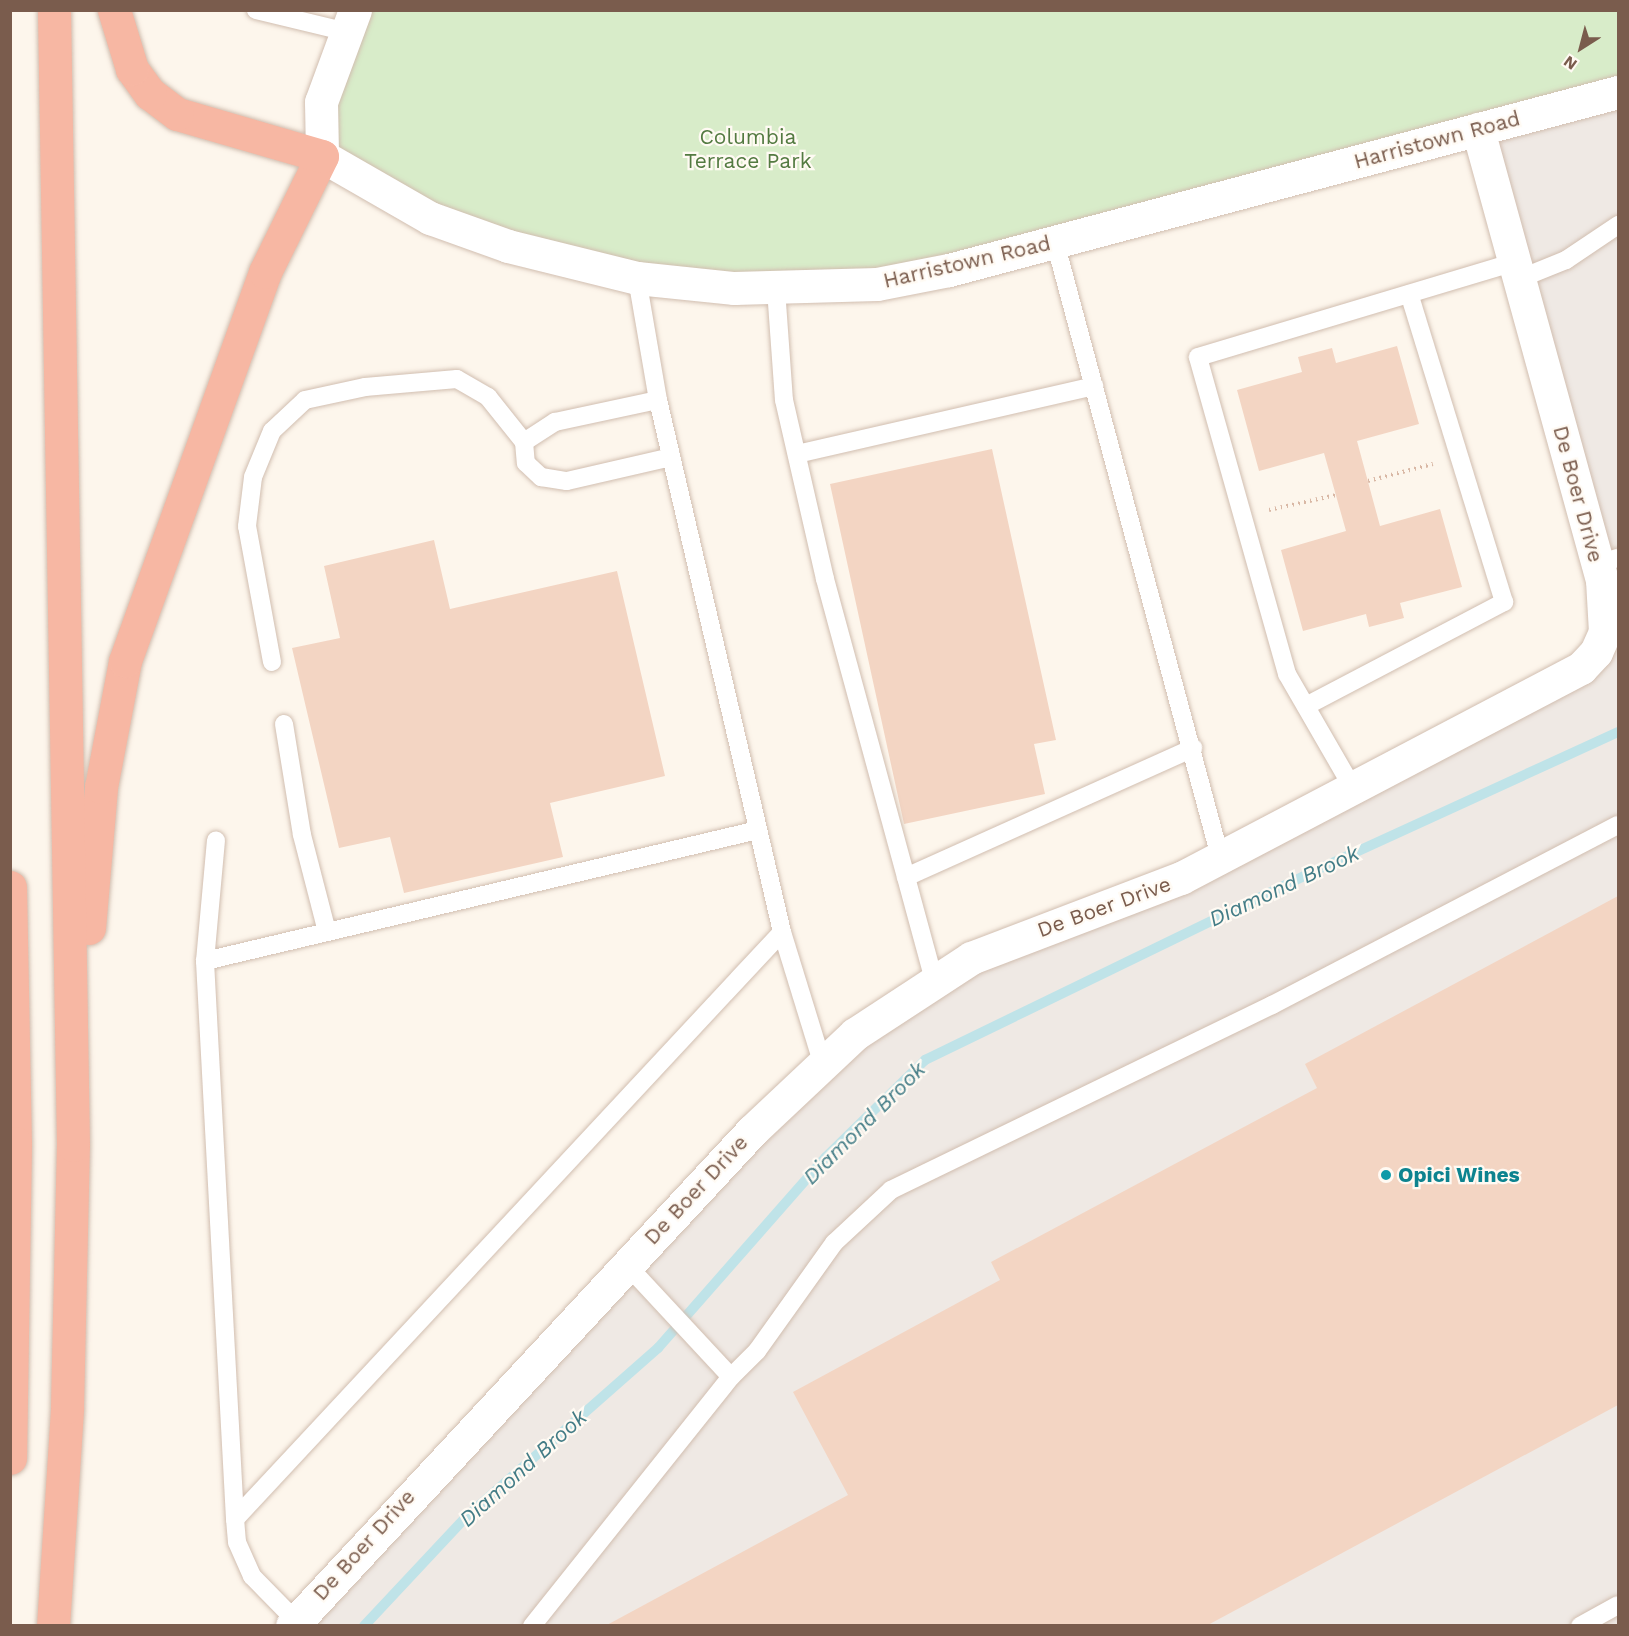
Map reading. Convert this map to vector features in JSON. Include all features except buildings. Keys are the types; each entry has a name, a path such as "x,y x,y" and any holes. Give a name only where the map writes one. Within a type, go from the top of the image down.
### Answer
{"highway":[{"path":"53,1626 67,1407 73,1145 54,10"},
{"path":"73,1145 101,787 125,661 265,273 322,156 177,114 150,94 132,69 114,10"},
{"path":"10,887 15,1143 10,1458"}],"street":[{"path":"322,156 321,102 351,21"},
{"name":"Harristown Road","path":"322,156 430,218 507,246 637,278 776,289 877,284 1055,242 1618,92"},
{"name":"De Boer Drive","path":"294,1623 637,1275 822,1062 934,980 971,958 1181,878 1354,790 1581,668 1612,635 1607,607 1608,561 1517,271 1478,129"}],"lane":[{"path":"267,12 351,21"},
{"path":"1354,790 1287,674 1198,357 1409,294 1566,260 1618,225"},
{"path":"1055,242 1193,748 1220,857"},
{"path":"637,278 658,400 782,932 822,1062"},
{"path":"776,289 784,400 796,454 934,980"},
{"path":"1306,706 1504,602 1409,294"},
{"path":"272,662 247,526 253,477 272,431 305,400 365,387 457,379 489,397 524,442 526,463 541,477 567,481 671,457"},
{"path":"796,454 1094,386"},
{"path":"524,442 555,422 658,400"},
{"path":"284,724 302,835 327,932"},
{"path":"906,877 1193,748"},
{"path":"532,1626 731,1377 757,1351 834,1243 891,1190 1272,1005 1618,825"},
{"path":"205,961 759,830"},
{"path":"216,841 205,961 237,1542 252,1576 294,1623"},
{"path":"236,1519 782,932"},
{"path":"637,1275 731,1377"},
{"path":"1580,1626 1618,1605"}],"path":[{"path":"1368,482 1460,456"},
{"path":"1243,516 1336,495"}],"shaded area":[{"path":"1618,92 1618,1625 292,1626 800,1081 1032,933 1581,668 1605,631 1478,129"}],"green space":[{"name":"Columbia Terrace Park","path":"355,11 1618,11 1618,92 877,284 586,268 322,156"}],"waterway":[{"name":"Diamond Brook","path":"364,1626 464,1519 658,1348 826,1157 925,1060 1308,874 1618,732"}],"place":[{"name":"Opici Wines","path":"1386,1175"}]}
